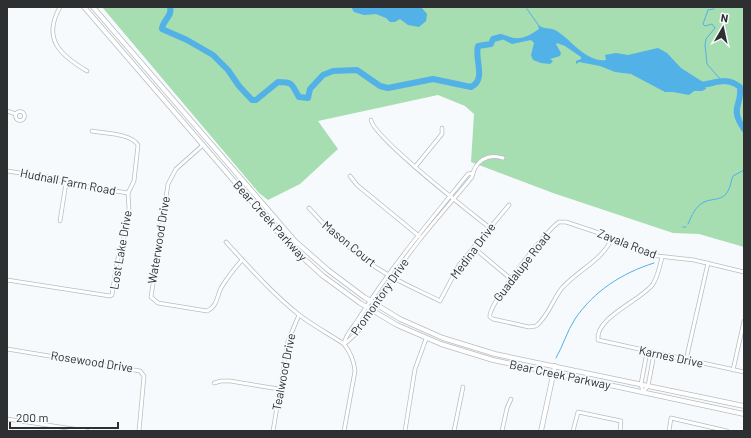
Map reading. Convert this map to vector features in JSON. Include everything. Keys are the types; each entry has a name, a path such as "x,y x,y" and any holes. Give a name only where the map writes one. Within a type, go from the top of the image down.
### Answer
{"main road":[{"name":"Bear Creek Parkway","path":"84,7 300,256 328,280 366,307 397,325 426,338 476,356 744,414"},
{"name":"Bear Creek Parkway","path":"92,7 295,241 328,270 370,301 414,326 450,340 489,352 744,406"},
{"path":"541,431 555,366"}],"street":[{"path":"60,7 54,17 52,34 56,47 62,54 87,71"},
{"path":"7,111 16,114"},
{"path":"371,120 372,125 393,148 490,228"},
{"path":"415,167 442,134 442,128"},
{"path":"92,132 127,137 135,140 138,145 134,181 128,193"},
{"name":"Waterwood Drive","path":"203,145 176,169 168,184 151,297 158,303 208,312 214,306 221,289 234,269 242,260"},
{"name":"Promontory Drive","path":"344,344 350,340 372,310 392,277 472,177 473,173 488,156 495,155 503,158"},
{"name":"Hudnall Farm Road","path":"7,171 54,178 66,183 128,193"},
{"name":"Promontory Drive","path":"344,344 345,336 358,321 388,274 468,174 473,173"},
{"path":"350,176 357,185 422,239"},
{"path":"60,221 66,183"},
{"name":"Lost Lake Drive","path":"7,280 112,295 117,262 123,242 129,209 128,193"},
{"name":"Medina Drive","path":"440,301 459,266 509,205"},
{"name":"Mason Court","path":"309,208 344,242 392,277 440,301"},
{"name":"Zavala Road","path":"559,222 566,222 612,238 638,250 662,257 708,263 744,272"},
{"name":"Guadalupe Road","path":"559,222 497,298 489,316 493,319 534,327 538,324 572,277 602,253 612,238"},
{"path":"226,242 242,260 299,315 344,344 354,361 355,371 344,431"},
{"path":"474,248 511,279"},
{"name":"Karnes Drive","path":"662,257 653,284 612,316 601,330 598,340 654,354 744,372"},
{"path":"686,360 708,263"},
{"path":"379,288 384,291"},
{"name":"Tealwood Drive","path":"273,431 288,341 299,315"},
{"path":"358,321 362,324"},
{"path":"734,370 744,322"},
{"path":"405,431 415,369 426,338"},
{"name":"Rosewood Drive","path":"7,349 140,370 144,376 139,431"},
{"path":"643,392 641,384 647,352"},
{"path":"643,392 648,386 654,354"},
{"path":"214,383 230,381 279,389"},
{"path":"454,431 463,387"},
{"path":"502,431 507,408 511,400"},
{"path":"573,431 578,412 621,421 620,431"},
{"path":"669,431 671,418 728,431"},
{"path":"7,419 87,431"}],"green space":[{"path":"102,7 744,7 744,247 699,234 673,233 553,193 471,162 474,114 465,106 438,95 318,121 338,149 300,184 268,200 259,193"}],"water":[{"path":"351,7 421,7 427,14 426,21 419,27 408,25 400,19 395,22 390,22 386,18 376,14 364,15 354,12"},
{"path":"538,25 555,30 585,54 599,60 606,60 605,55 616,53 628,55 658,48 667,53 681,68 703,82 706,89 702,91 694,91 689,95 665,92 631,74 615,72 600,66 579,62 576,64 576,61 581,59 581,57 565,46 557,43 556,44 561,53 560,56 550,59 553,61 550,64 541,63 533,60 531,55 534,43 531,40 512,44 502,39 494,39 495,36 501,34 514,38 525,37 539,29"}],"waterway":[{"path":"170,7 171,10 169,16 162,26 162,29 187,40 213,55 228,70 239,86 252,100 256,100 278,82 292,85 299,97 308,98 310,89 323,75 333,71 357,70 380,86 388,88 433,79 471,87 476,83 479,74 478,46 491,44 493,39 501,37"},
{"path":"527,9 539,26"},
{"path":"714,9 708,10 703,24 705,26 712,24 715,28 706,39 705,45 707,64 721,80"},
{"path":"698,85 725,81 735,83 740,87 737,116 744,129"},
{"path":"688,224 698,206 704,202 718,199 726,194 733,176 744,170"},
{"path":"556,358 575,319 591,300 610,284 620,278 654,263"}]}
